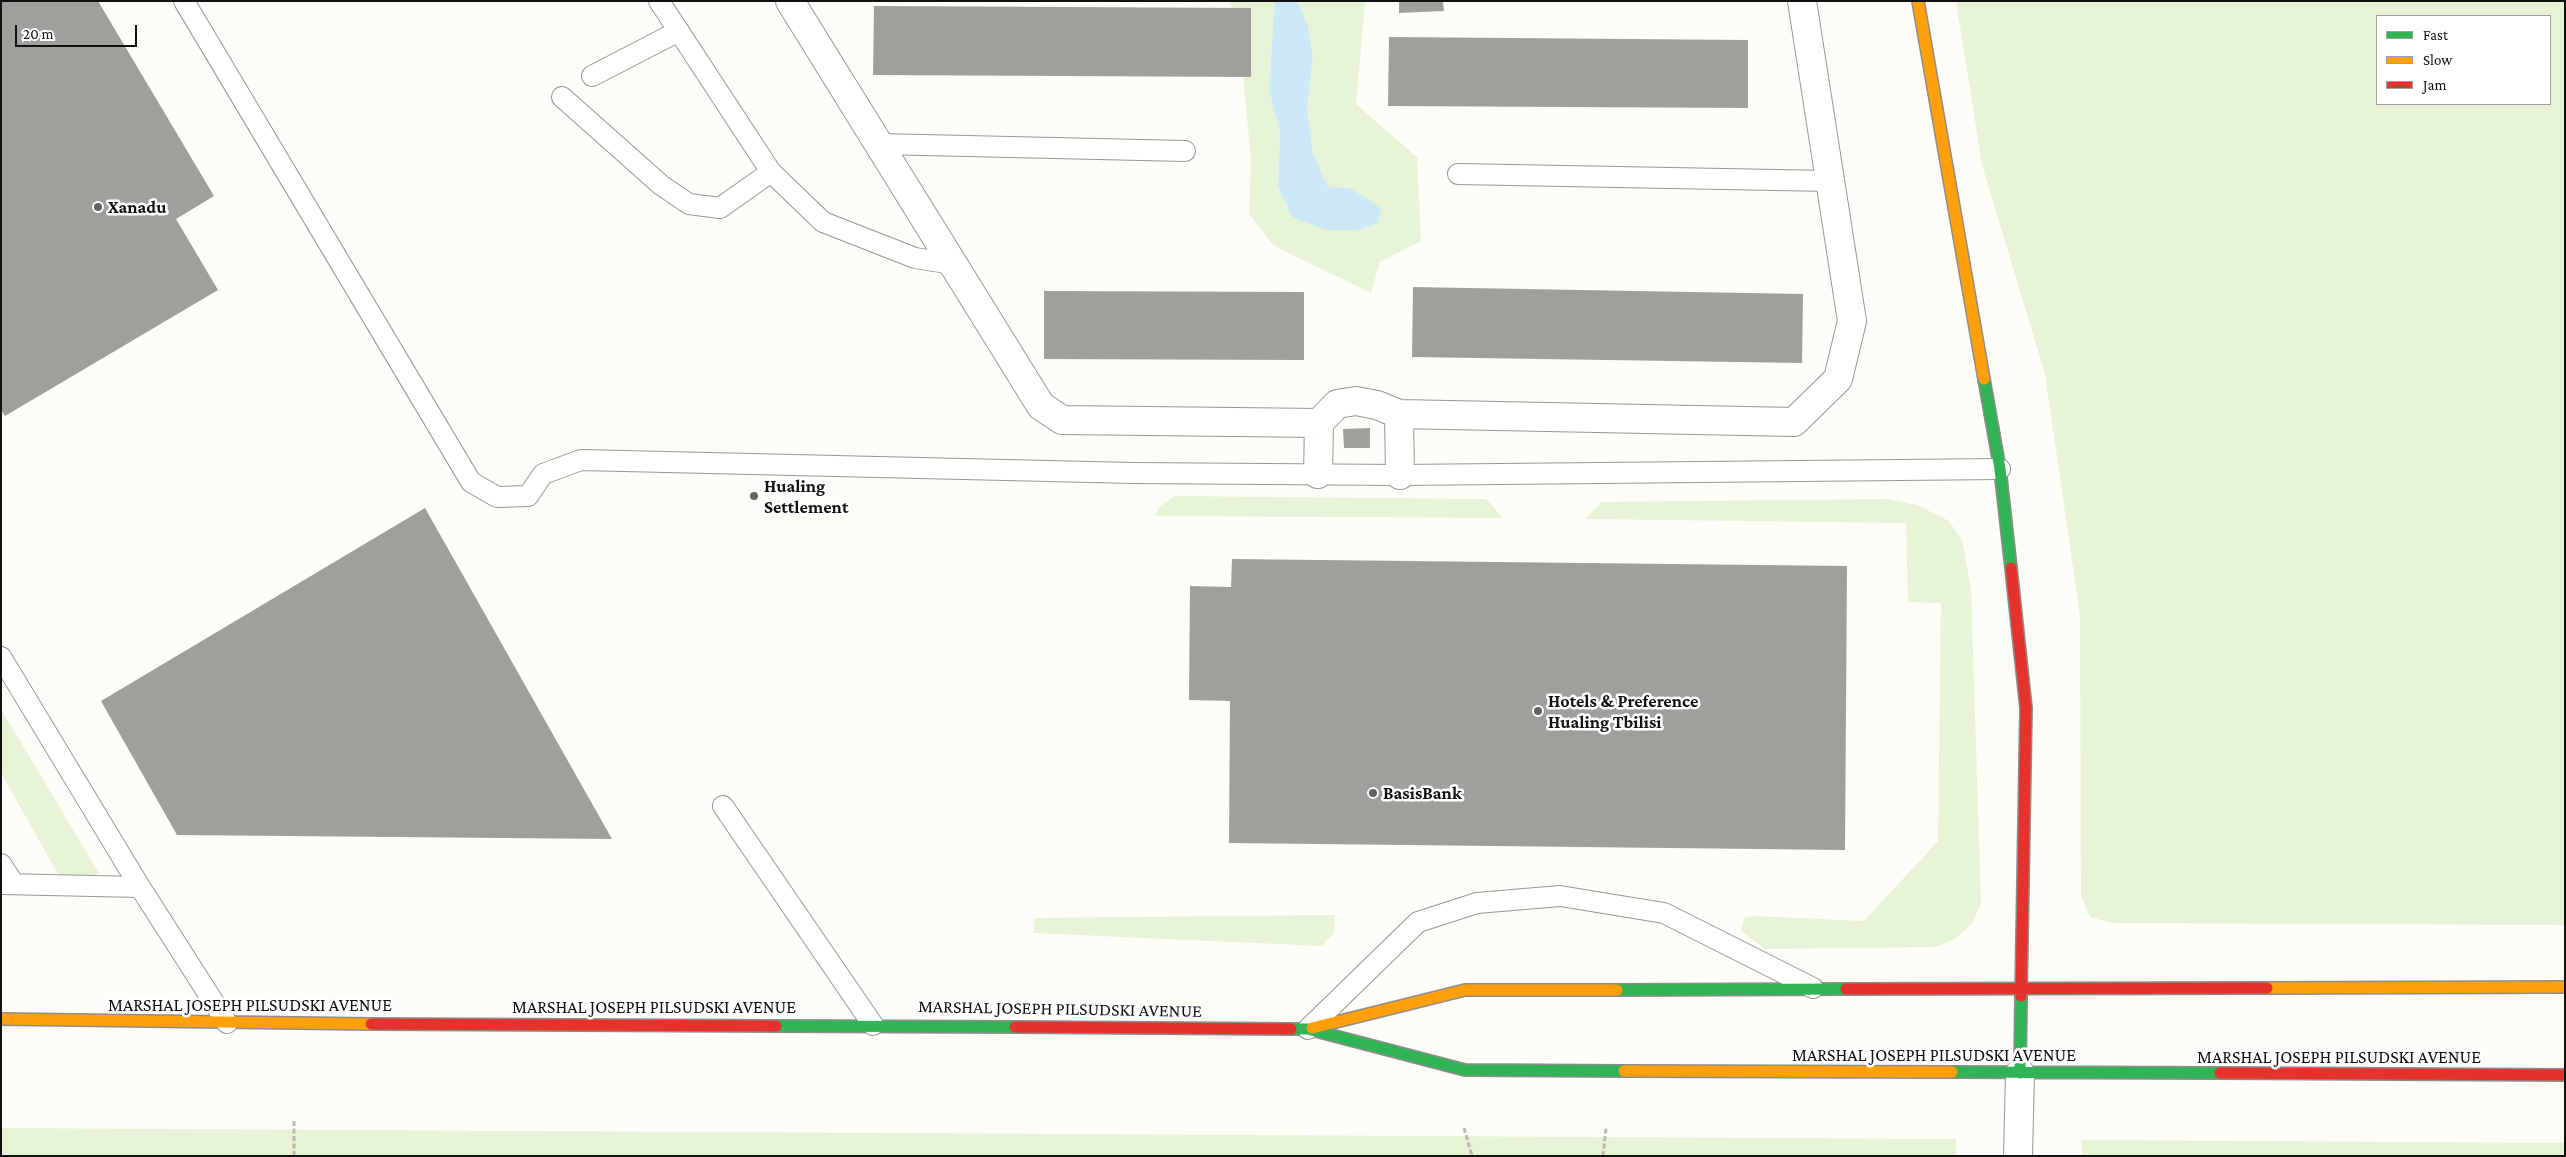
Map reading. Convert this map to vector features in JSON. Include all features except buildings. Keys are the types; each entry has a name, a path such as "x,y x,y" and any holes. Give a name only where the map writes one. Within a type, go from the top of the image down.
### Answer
{"main road":[{"path":"1918,1 2000,469 2026,708 2020,1073"},
{"name":"MARSHAL JOSEPH PILSUDSKI AVENUE","path":"1308,1029 1465,990 2565,988"},
{"name":"MARSHAL JOSEPH PILSUDSKI AVENUE","path":"1,1019 227,1023 873,1025 1308,1029 1465,1070 2565,1075"}],"street":[{"path":"790,1 1041,406 1062,420 1319,423"},
{"path":"1318,474 1319,423 1337,404 1356,401 1378,405 1399,414 1794,422 1838,379 1852,321 1802,1"},
{"path":"1399,414 1400,475"},
{"path":"2018,1156 2020,1073"}],"lane":[{"path":"184,1 471,482 497,497 528,496 543,474 581,460 1133,473 1400,475 2000,469"},
{"path":"659,1 771,172 823,222 915,258 953,264"},
{"path":"592,76 679,32"},
{"path":"562,97 661,185 689,204 720,208 771,172"},
{"path":"878,144 1185,151"},
{"path":"1458,174 1830,181"},
{"path":"1,657 140,887 227,1023"},
{"path":"723,806 873,1025"},
{"path":"1,864 8,884 140,887"},
{"path":"1308,1029 1418,922 1477,903 1560,896 1664,912 1814,989"}],"path":[{"path":"294,1120 294,1156"},
{"path":"1464,1128 1472,1156"},
{"path":"1603,1156 1606,1128"}],"green space":[{"path":"1229,1 1275,1 1276,4 1269,91 1280,132 1278,186 1292,217 1350,188 1328,187 1313,153 1307,107 1313,58 1308,26 1297,1 1365,1 1356,104 1417,157 1421,241 1380,262 1371,293 1274,246 1249,214 1251,161 1244,86 1244,24"},
{"path":"1956,1 2565,1 2565,925 2112,923 2090,917 2081,895 2080,616 2045,374 1982,165"},
{"path":"1175,496 1486,499 1503,518 1155,516 1160,506"},
{"path":"1888,499 1917,505 1949,521 1962,540 1971,589 1981,903 1972,924 1955,939 1936,947 1765,949 1741,931 1744,918 1754,916 1864,921 1938,841 1941,603 1908,602 1906,523 1585,519 1602,502"},
{"path":"1,709 99,873 81,881 58,874 1,773"},
{"path":"1335,915 1334,933 1322,946 1033,933 1035,918"},
{"path":"1,1128 1956,1139 1956,1156 1,1156"},
{"path":"2081,1140 2565,1143 2565,1156 2083,1156"}],"water":[{"path":"1275,1 1297,1 1308,26 1313,58 1307,107 1313,153 1328,187 1350,188 1381,208 1378,223 1358,230 1326,230 1292,217 1278,186 1280,132 1269,91"}],"traffic: fast":[{"path":"1984,379 2000,469 2011,568"},
{"path":"1617,990 1846,989"},
{"path":"2020,1073 2021,996"},
{"path":"776,1026 1015,1027"},
{"path":"1291,1029 1308,1029 1465,1070 1624,1071"},
{"path":"1952,1072 2220,1073"}],"traffic: slow":[{"path":"1918,1 1984,379"},
{"path":"2267,988 2565,987"},
{"path":"1312,1028 1465,990 1617,990"},
{"path":"1,1019 371,1024"},
{"path":"1624,1071 1952,1072"}],"traffic: jam":[{"path":"2011,568 2026,708 2021,996"},
{"path":"1846,989 2267,988"},
{"path":"371,1024 776,1026"},
{"path":"1015,1027 1291,1029"},
{"path":"2220,1073 2565,1075"}],"place":[{"name":"Xanadu","path":"98,207"},
{"name":"Hualing Settlement","path":"754,496"},
{"name":"Hotels & Preference Hualing Tbilisi","path":"1538,711"},
{"name":"BasisBank","path":"1373,793"}]}
